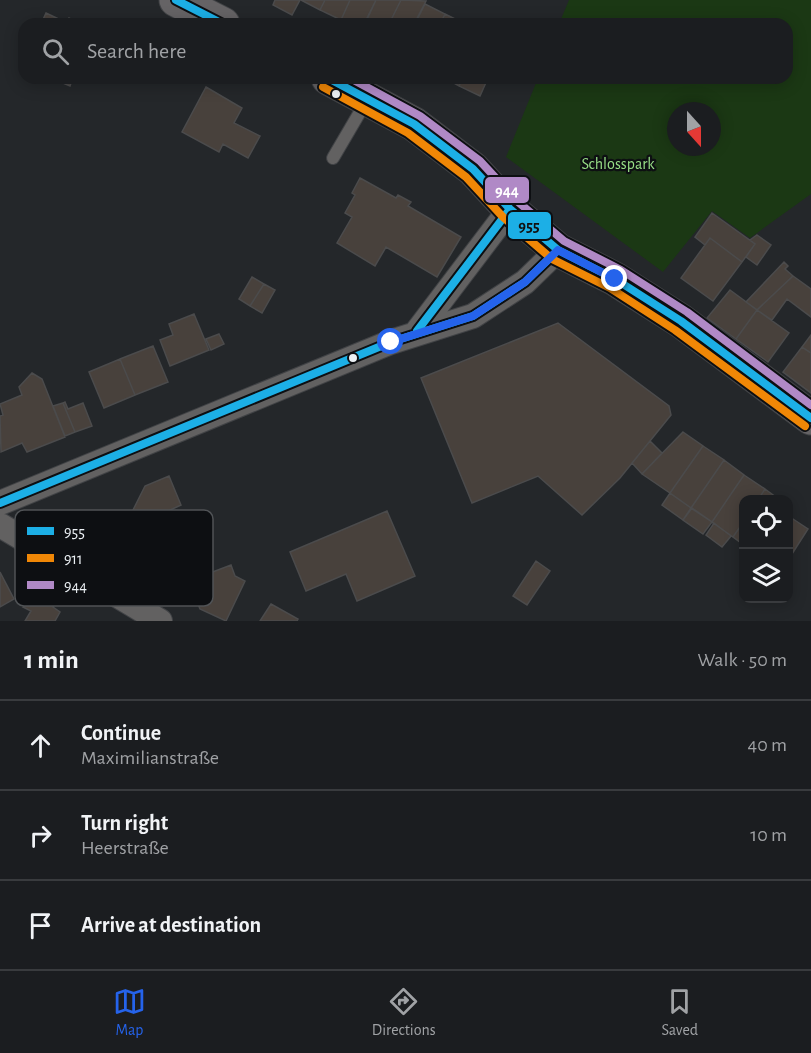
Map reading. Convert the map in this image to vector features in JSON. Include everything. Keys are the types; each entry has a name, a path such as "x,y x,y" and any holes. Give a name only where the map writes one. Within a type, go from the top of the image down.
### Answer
{"main road":[{"path":"176,0 211,18"},
{"path":"339,84 414,124 473,169 510,209 558,250 615,279 681,321 811,418"}],"street":[{"path":"416,333 510,209"},
{"path":"0,503 416,333 473,316 525,282 558,250"},
{"path":"0,525 15,534"},
{"path":"135,606 160,621"}],"lane":[{"path":"333,158 367,99"}],"green space":[{"name":"Schlosspark","path":"569,0 811,0 811,194 750,238 712,211 663,272 506,157 536,84 793,84 793,18 562,18"}],"building":[{"path":"275,0 300,0 292,15 273,5"},
{"path":"301,0 325,0 320,10"},
{"path":"325,0 350,0 342,18 320,10"},
{"path":"350,0 376,0 367,18 342,18"},
{"path":"376,0 401,0 392,18 368,18"},
{"path":"401,0 426,1 417,18 392,18"},
{"path":"425,4 445,14 443,18 418,18"},
{"path":"46,13 56,18 44,18"},
{"path":"460,84 485,84 480,96 459,86"},
{"path":"206,87 242,108 234,123 260,136 248,158 223,144 219,152 182,132"},
{"path":"360,178 396,198 398,195 411,202 408,206 461,237 437,277 386,247 375,266 337,243 352,217 345,213 355,195 352,193"},
{"path":"712,213 755,244 742,262 710,238 705,245 695,237"},
{"path":"757,235 771,245 757,265 746,257 755,244 750,240"},
{"path":"710,238 742,262 713,301 681,278"},
{"path":"784,262 788,266 785,269 793,276 757,310 746,302"},
{"path":"793,276 811,289 811,317 787,299 772,320 757,310"},
{"path":"252,277 264,284 250,306 239,299"},
{"path":"264,284 275,290 262,313 250,306"},
{"path":"730,290 757,310 736,339 707,318"},
{"path":"757,310 789,333 768,362 736,339"},
{"path":"194,314 209,350 170,366 160,340 173,335 169,324"},
{"path":"558,323 669,406 671,415 620,478 582,515 538,476 472,503 421,378"},
{"path":"219,334 224,344 211,350 206,339"},
{"path":"811,335 811,353 802,347"},
{"path":"153,346 168,382 135,395 120,359"},
{"path":"802,347 811,353 811,393 783,372"},
{"path":"120,359 135,395 104,408 89,372"},
{"path":"32,373 42,379 65,437 27,452 22,443 1,452 0,416 3,415 0,404 22,395 19,387"},
{"path":"65,402 68,409 83,403 92,426 75,432 63,403"},
{"path":"63,403 75,432 65,436 53,406"},
{"path":"683,432 703,446 670,493 642,474"},
{"path":"650,441 662,453 642,474 632,463"},
{"path":"703,446 724,460 691,508 670,493"},
{"path":"724,460 744,475 712,522 691,508"},
{"path":"744,475 765,489 761,495 739,495 739,528 733,537 712,522"},
{"path":"169,476 181,505 170,510 133,510 145,486"},
{"path":"765,489 773,495 761,495"},
{"path":"670,493 691,508 683,520 662,505"},
{"path":"692,508 712,522 703,534 683,520"},
{"path":"387,511 415,576 357,601 346,574 306,591 290,552"},
{"path":"793,519 808,529 793,552"},
{"path":"714,523 731,536 722,547 706,535"},
{"path":"739,528 739,541 733,537"},
{"path":"536,561 550,571 527,605 513,596"},
{"path":"231,565 235,576 245,581 226,621 200,609 199,606 213,606 213,572"},
{"path":"0,572 14,599 0,607"},
{"path":"271,604 298,619 297,621 260,621"},
{"path":"54,606 60,612 55,621 25,621 31,611 23,607"}],"transit line":[{"name":"955","path":"176,0 211,18"},
{"name":"955","path":"339,84 414,124 473,169 510,209 558,250 615,279 681,321 811,418"},
{"name":"944","path":"361,84 420,116 480,161 517,201 564,241 621,270 687,312 811,405"},
{"name":"911","path":"323,87 408,133 466,177 503,217 552,259 610,288 675,330 805,426"},
{"name":"955","path":"417,331 510,209"},
{"name":"955","path":"0,503 391,342 473,316 525,282 558,250"}],"route":[{"path":"391,342 473,316 525,282 558,250 615,279"}]}
